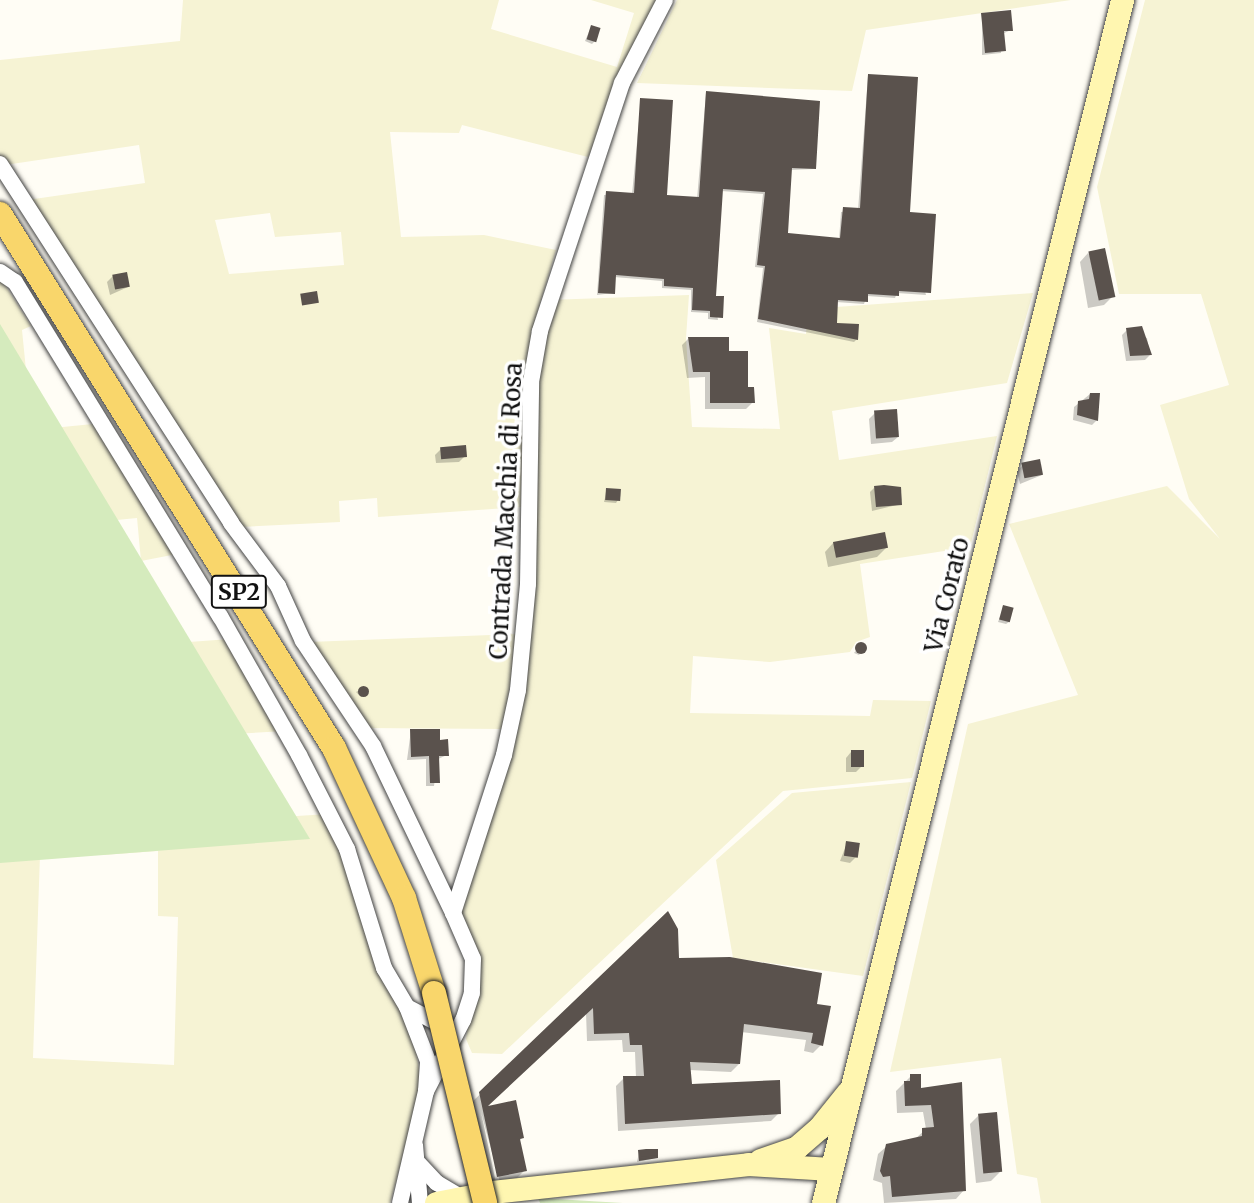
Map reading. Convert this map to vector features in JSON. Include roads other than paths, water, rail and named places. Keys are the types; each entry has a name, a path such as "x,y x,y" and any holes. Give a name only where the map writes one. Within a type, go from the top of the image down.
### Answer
{"main road":[{"name":"Via Corato","path":"823,1203 1122,0"},
{"name":"SP2","path":"0,214 334,748 373,822 404,898 434,993 485,1203"},
{"path":"748,1164 797,1147 819,1128 851,1088"},
{"path":"797,1147 813,1150 831,1169"},
{"path":"436,1203 460,1197 748,1164 831,1169"}],"street":[{"name":"Contrada Macchia di Rosa","path":"453,913 504,755 519,691 527,584 531,382 540,331 622,83 665,0"},
{"path":"0,164 231,523 278,586 303,641 373,746 453,913 473,959 472,993 463,1020 426,1091"},
{"path":"0,272 15,282 220,616 347,849 384,968 407,1007 428,1061 426,1091 400,1203"},
{"path":"407,1007 443,1028 463,1020"},
{"path":"414,1139 419,1164 420,1203"},
{"path":"419,1164 437,1183 460,1197"}]}
